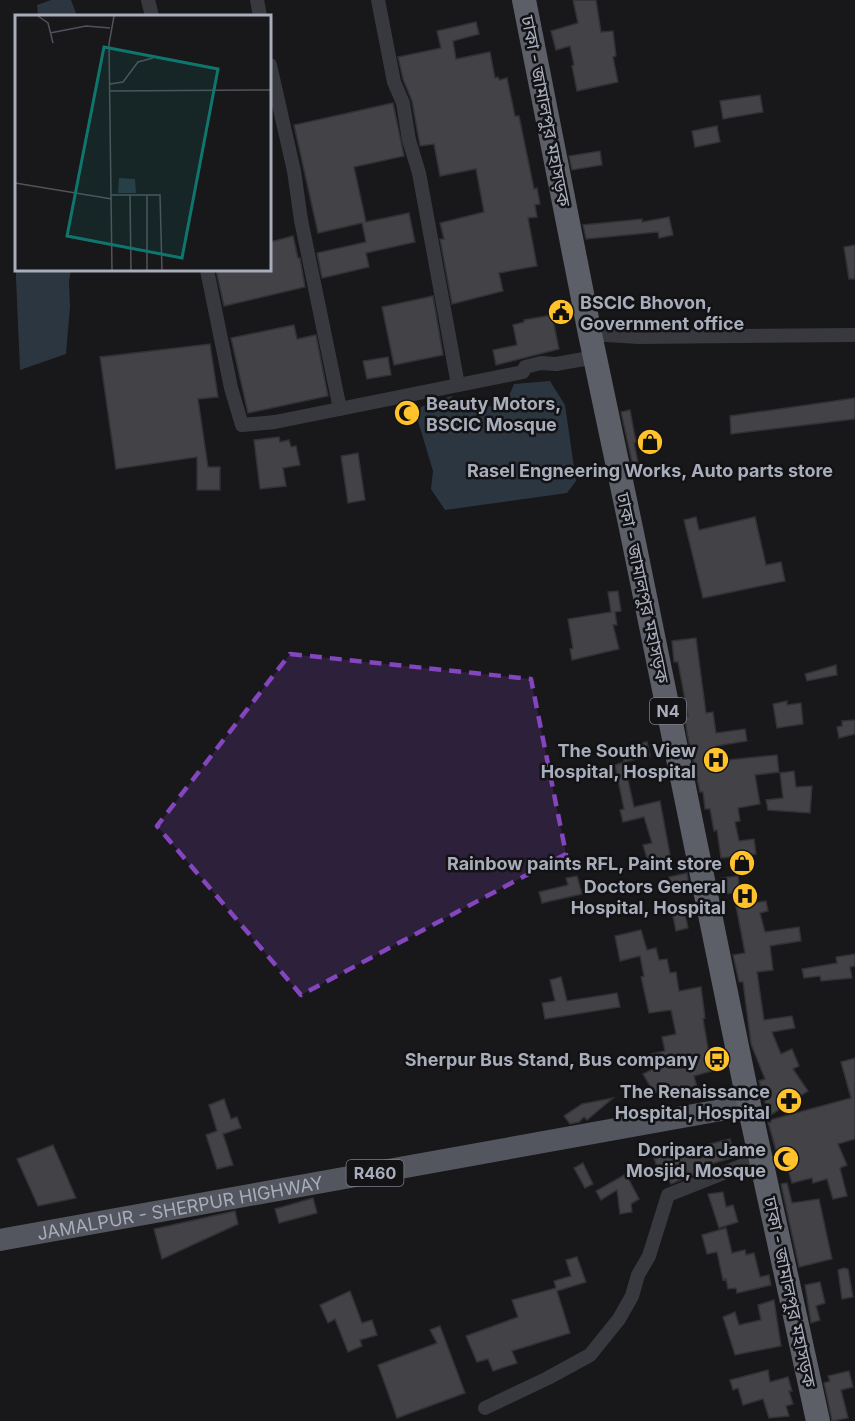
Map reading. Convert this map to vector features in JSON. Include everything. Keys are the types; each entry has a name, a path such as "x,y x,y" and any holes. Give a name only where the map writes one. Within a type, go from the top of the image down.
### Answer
{"highway":[{"name":"ঢাকা - জামালপুর মহাসড়ক","path":"524,0 592,345 749,1105 818,1421"}],"main road":[{"name":"JAMALPUR - SHERPUR HIGHWAY","path":"0,1240 749,1105"}],"street":[{"path":"148,0 152,15"},
{"path":"257,0 260,15"},
{"path":"378,0 394,82 403,103 409,140 419,173 458,386"},
{"path":"272,74 294,171 340,409"},
{"path":"207,272 231,388 243,425 275,422 523,372 525,367 541,363 556,364 592,345 639,337 855,335"},
{"path":"485,1408 590,1355 619,1319 632,1296 638,1275 649,1256 668,1195 761,1158"}],"highlighted area":[{"path":"290,654 531,679 566,854 301,995 157,826"}],"shaded area":[{"path":"51,0 71,0 77,15 38,15 37,5"},
{"path":"16,272 71,272 66,354 20,370"},
{"path":"550,381 565,405 576,481 567,493 445,510 431,489 433,471 418,421 421,407 451,396 466,411 506,403 514,384"}],"building":[{"path":"573,0 596,0 601,32 613,31 616,56 613,57 618,82 577,91 570,46 556,50 551,31 578,23"},
{"path":"476,22 479,34 453,41 456,59 490,52 495,78 498,77 499,80 507,78 515,116 519,116 534,189 537,188 540,204 535,205 537,217 528,218 537,266 499,273 503,291 452,304 440,239 444,239 440,223 484,212 476,169 440,176 434,144 420,146 412,101 403,79 398,57 441,48 437,31"},
{"path":"760,95 763,112 723,119 720,101"},
{"path":"393,103 404,156 354,167 366,222 409,213 415,242 366,253 369,267 322,278 317,253 366,242 362,223 318,233 294,125"},
{"path":"717,126 720,142 695,147 692,131"},
{"path":"600,151 602,165 572,170 569,156"},
{"path":"669,217 673,235 659,238 658,232 586,239 583,225 642,219 642,222"},
{"path":"293,236 305,287 224,306 216,272 272,272 272,241"},
{"path":"855,245 855,279 849,279 844,247"},
{"path":"433,296 443,355 394,365 382,307"},
{"path":"552,315 559,349 496,365 493,350 517,345 513,325 524,322 524,320"},
{"path":"294,325 297,339 316,335 328,396 248,413 231,338"},
{"path":"210,344 218,397 198,399 208,467 220,467 220,490 197,490 197,457 116,469 100,357"},
{"path":"388,357 391,375 367,379 363,361"},
{"path":"855,398 855,419 731,434 730,416"},
{"path":"630,410 641,477 635,476 621,412"},
{"path":"279,437 280,442 289,440 291,447 296,446 300,465 283,468 286,486 260,489 254,440"},
{"path":"358,453 365,500 348,503 341,456"},
{"path":"696,517 699,530 755,517 766,565 781,562 785,581 703,598 684,520"},
{"path":"618,591 621,611 615,612 617,625 613,625 619,649 572,660 570,649 573,648 568,619 611,612 608,592"},
{"path":"696,638 706,713 713,712 716,733 745,729 747,741 716,746 718,761 777,755 779,772 755,775 760,804 738,808 740,821 735,822 739,841 754,839 756,854 721,858 717,830 714,831 710,809 705,809 703,792 700,792 687,733 685,717 688,716 678,662 674,662 672,641"},
{"path":"836,665 837,675 807,681 805,674"},
{"path":"787,701 787,705 801,703 803,724 777,728 773,704"},
{"path":"855,720 855,734 839,738 837,727 842,726 842,721"},
{"path":"647,742 650,756 624,762 621,747"},
{"path":"624,762 634,807 660,801 671,860 649,865 643,845 652,843 644,817 623,822 620,810 624,809 615,765"},
{"path":"794,771 796,787 812,786 810,813 768,810 766,800 783,798 780,773"},
{"path":"687,873 689,885 671,889 669,877"},
{"path":"577,876 582,894 542,903 539,892 568,885 566,878"},
{"path":"738,876 740,892 724,894 721,878"},
{"path":"766,901 768,911 760,913 765,932 799,927 801,941 770,946 773,970 757,972 764,1020 792,1016 795,1028 772,1032 781,1054 792,1049 799,1066 793,1069 808,1091 769,1116 759,1081 765,1079 751,1044 743,982 739,982 733,955 745,953 736,906"},
{"path":"685,913 688,928 676,931 673,916"},
{"path":"641,930 647,950 656,948 659,960 667,959 670,973 676,972 679,991 701,987 705,1018 703,1019 712,1071 694,1076 697,1087 676,1092 674,1087 654,1093 643,1074 655,1068 651,1054 665,1051 662,1037 676,1034 671,1010 649,1013 641,977 644,976 640,956 620,961 615,936"},
{"path":"855,954 855,966 850,967 852,978 821,981 820,976 804,978 802,969 837,963 836,957"},
{"path":"561,977 567,1001 617,993 620,1007 545,1019 542,1003 555,1001 550,980"},
{"path":"855,1058 855,1139 838,1144 847,1165 840,1168 847,1196 833,1199 827,1179 813,1183 812,1178 792,1183 786,1163 780,1165 768,1122 851,1098 841,1062"},
{"path":"613,1098 587,1120 584,1117 579,1122 570,1124 564,1116 582,1104"},
{"path":"224,1099 231,1119 237,1117 241,1128 223,1134 233,1165 217,1169 206,1135 217,1131 209,1105"},
{"path":"730,1139 735,1157 697,1168 699,1172 671,1184 662,1166 657,1167 654,1158"},
{"path":"53,1145 76,1198 38,1206 17,1159"},
{"path":"583,1163 593,1184 585,1188 574,1168"},
{"path":"626,1174 639,1199 631,1204 632,1212 620,1214 617,1190 601,1200 596,1191"},
{"path":"787,1183 792,1203 819,1199 832,1259 799,1267 781,1184"},
{"path":"723,1192 726,1207 733,1205 738,1222 719,1228 708,1194"},
{"path":"313,1198 317,1213 279,1223 275,1209"},
{"path":"235,1211 238,1224 162,1259 154,1229"},
{"path":"726,1228 732,1253 745,1250 746,1255 754,1253 760,1277 769,1275 771,1285 737,1293 736,1288 728,1289 726,1279 723,1280 717,1252 707,1254 702,1235"},
{"path":"577,1257 586,1282 557,1291 570,1333 512,1351 517,1363 493,1371 488,1359 477,1362 466,1336 518,1317 512,1300 556,1288 554,1281 571,1276 566,1260"},
{"path":"848,1269 853,1297 842,1299 838,1270"},
{"path":"820,1282 825,1303 816,1306 820,1320 811,1323 805,1285"},
{"path":"350,1291 362,1323 372,1320 377,1335 360,1340 362,1346 348,1352 335,1319 328,1323 320,1305"},
{"path":"774,1300 781,1346 735,1355 723,1317 735,1312 739,1325 761,1320 758,1305"},
{"path":"440,1326 465,1393 397,1418 378,1365 437,1343 430,1330"},
{"path":"768,1370 770,1382 788,1377 793,1404 786,1406 789,1416 769,1418 763,1399 743,1405 738,1388 733,1390 730,1380"},
{"path":"849,1371 853,1387 841,1390 848,1418 832,1421 824,1383 830,1381 828,1376"}],"place":[{"name":"BSCIC Bhovon, Government office","path":"561,312"},
{"name":"Beauty Motors, BSCIC Mosque","path":"407,413"},
{"name":"Rasel Engneering Works, Auto parts store","path":"650,442"},
{"name":"The South View Hospital, Hospital","path":"716,760"},
{"name":"Rainbow paints RFL, Paint store","path":"742,863"},
{"name":"Doctors General Hospital, Hospital","path":"745,896"},
{"name":"Sherpur Bus Stand, Bus company","path":"717,1059"},
{"name":"The Renaissance Hospital, Hospital","path":"789,1101"},
{"name":"Doripara Jame Mosjid, Mosque","path":"786,1159"}]}
